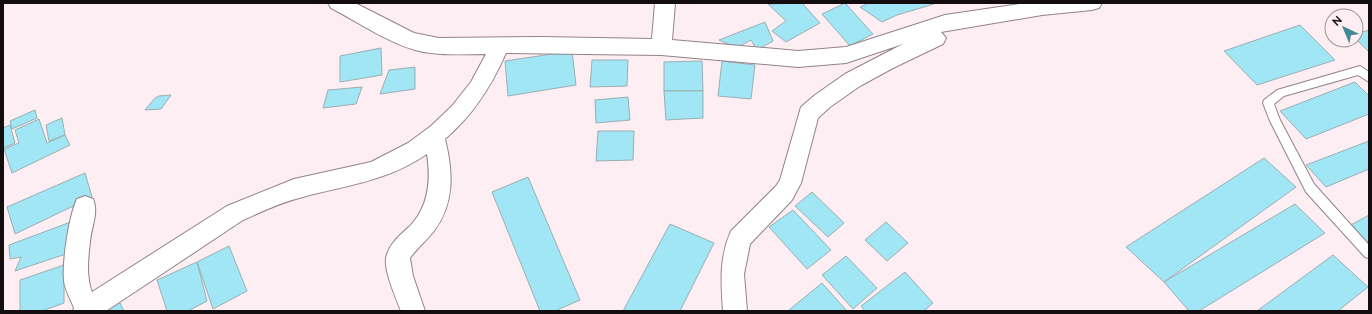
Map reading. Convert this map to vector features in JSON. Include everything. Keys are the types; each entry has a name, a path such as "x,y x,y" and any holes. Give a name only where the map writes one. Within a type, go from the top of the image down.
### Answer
{"street":[{"path":"338,3 407,39 419,43 439,46 500,45 661,47 798,59 846,55 945,23 1042,8 1092,3"},
{"path":"661,47 665,3"},
{"path":"735,311 732,274 739,239 787,188 809,114 817,106 849,83 886,61 942,35 948,28 945,23"},
{"path":"85,206 78,242 76,282 86,310 235,212 257,202 301,187 376,169 404,156 434,137 470,100 500,45"},
{"path":"413,311 399,268 398,258 403,248 428,222 434,212 439,188 440,162 434,137"}],"lane":[{"path":"1369,78 1365,68 1281,93 1268,103 1287,145 1310,188 1369,253"}],"building":[{"path":"802,3 820,23 786,42 772,31 786,21 768,4"},
{"path":"845,3 873,34 850,46 822,14"},
{"path":"869,3 934,4 897,15 882,22 860,7"},
{"path":"765,22 773,41 757,50 751,40 736,48 719,40"},
{"path":"1300,25 1335,60 1257,85 1224,51"},
{"path":"1369,30 1369,52 1364,47 1364,32"},
{"path":"381,48 382,75 340,82 340,56"},
{"path":"572,51 576,85 508,96 505,61"},
{"path":"592,60 628,60 627,86 590,87"},
{"path":"702,61 703,91 664,91 664,62"},
{"path":"722,61 755,65 751,99 718,96"},
{"path":"415,67 415,89 380,94 389,70"},
{"path":"1355,82 1369,96 1369,114 1306,139 1280,111"},
{"path":"362,87 356,104 323,108 328,90"},
{"path":"664,91 703,91 703,118 666,120"},
{"path":"171,95 161,109 145,110 155,98 159,96"},
{"path":"628,97 630,120 596,123 595,100"},
{"path":"35,110 37,118 12,129 10,121"},
{"path":"62,118 65,135 49,141 46,125"},
{"path":"39,119 47,143 65,135 70,145 12,173 4,149 19,143 15,130"},
{"path":"10,125 15,143 3,148 3,128"},
{"path":"598,131 634,131 633,160 596,161"},
{"path":"1369,141 1369,169 1326,187 1306,165"},
{"path":"1264,158 1296,187 1164,282 1126,247"},
{"path":"85,173 92,197 15,234 7,207"},
{"path":"528,177 580,300 555,311 540,311 492,192"},
{"path":"812,192 844,223 828,237 795,206"},
{"path":"1295,204 1325,233 1199,311 1189,311 1164,282"},
{"path":"793,210 831,250 807,269 769,227"},
{"path":"1369,215 1369,246 1349,226"},
{"path":"76,220 72,252 15,271 21,257 10,259 9,245"},
{"path":"886,222 908,243 887,261 865,240"},
{"path":"670,224 714,243 680,311 623,311"},
{"path":"229,246 247,291 213,309 197,262"},
{"path":"1333,255 1368,287 1338,311 1257,311"},
{"path":"846,256 877,288 853,309 822,275"},
{"path":"197,262 207,301 188,311 167,311 157,280"},
{"path":"64,265 64,303 42,311 20,311 20,280"},
{"path":"905,272 933,303 924,311 865,311 861,306"},
{"path":"822,283 847,311 789,310"},
{"path":"117,297 124,311 94,311"}]}
